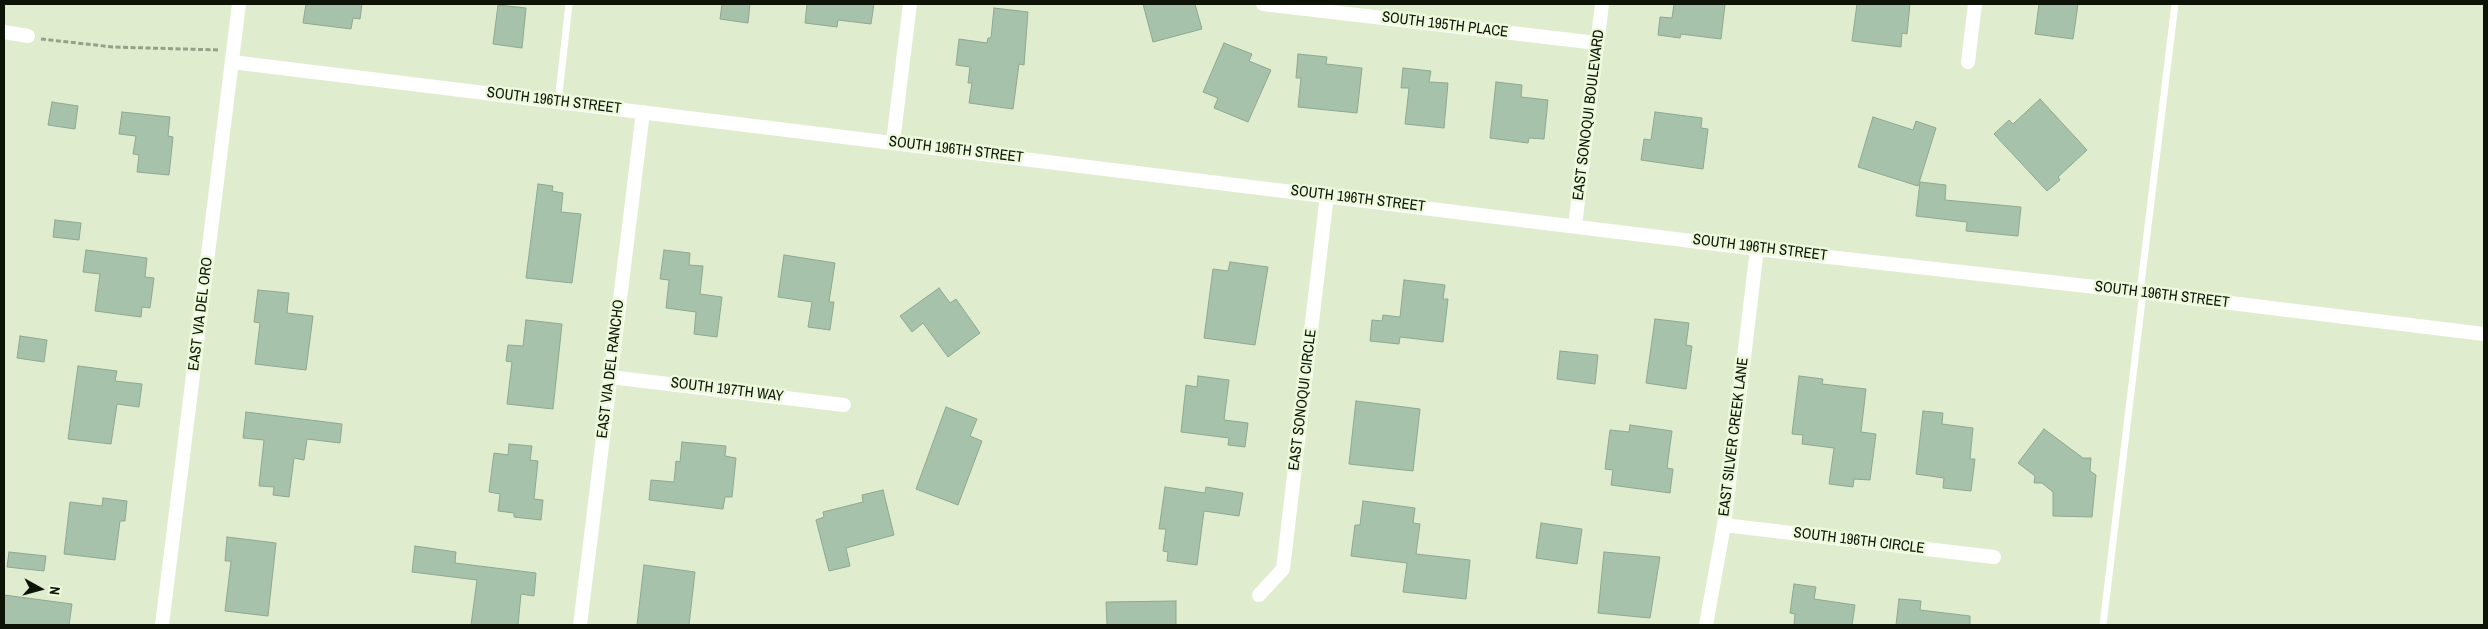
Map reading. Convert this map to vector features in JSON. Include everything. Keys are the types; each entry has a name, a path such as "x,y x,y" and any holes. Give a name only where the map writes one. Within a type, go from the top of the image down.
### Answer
{"street":[{"name":"EAST VIA DEL ORO","path":"162,625 239,4"},
{"path":"893,142 910,4"},
{"name":"SOUTH 195TH PLACE","path":"1263,4 1598,43"},
{"name":"EAST SONOQUI BOULEVARD","path":"1575,226 1602,4"},
{"path":"1968,62 1975,4"},
{"path":"4,32 28,36"},
{"name":"SOUTH 196TH STREET","path":"232,57 558,102 1757,249 2142,292 2484,334"},
{"name":"EAST VIA DEL RANCHO","path":"580,625 643,112"},
{"name":"EAST SONOQUI CIRCLE","path":"1259,595 1283,569 1327,195"},
{"name":"EAST SILVER CREEK LANE","path":"1706,625 1724,525 1757,249"},
{"name":"SOUTH 197TH WAY","path":"610,377 844,405"},
{"name":"SOUTH 196TH CIRCLE","path":"1724,525 1994,557"}],"lane":[{"path":"558,102 569,4"},
{"path":"2103,625 2175,4"}],"path":[{"path":"28,36 76,45 206,49 232,57"}],"building":[{"path":"306,4 362,4 360,19 353,18 351,29 303,23"},
{"path":"722,4 750,4 748,23 720,19"},
{"path":"807,4 874,4 871,24 838,20 837,27 805,23"},
{"path":"1143,4 1195,4 1202,29 1153,42"},
{"path":"1674,4 1725,4 1721,39 1681,34 1680,38 1658,35 1660,17 1672,18"},
{"path":"1857,4 1910,4 1907,34 1902,33 1901,47 1852,41"},
{"path":"2039,4 2078,4 2073,39 2035,34"},
{"path":"498,5 526,8 522,48 493,44"},
{"path":"994,8 1028,12 1024,65 1019,64 1013,109 969,103 972,83 968,83 970,67 956,65 959,39 987,43 988,38 991,38"},
{"path":"1224,43 1252,54 1249,61 1271,70 1248,122 1214,108 1218,98 1203,92"},
{"path":"1298,54 1327,57 1326,64 1362,68 1357,113 1298,107 1301,78 1296,78"},
{"path":"1403,68 1431,71 1429,82 1448,83 1444,128 1405,124 1409,88 1401,88"},
{"path":"1496,82 1522,85 1521,97 1548,100 1544,139 1529,138 1528,143 1490,138"},
{"path":"2040,99 2087,150 2058,177 2060,180 2047,191 1994,134 2009,120 2013,124"},
{"path":"52,102 78,106 75,129 48,125"},
{"path":"122,112 170,117 168,136 173,137 169,175 137,172 139,155 133,154 136,136 119,134"},
{"path":"1655,112 1702,118 1701,128 1708,129 1703,169 1641,160 1644,139 1651,140"},
{"path":"1873,117 1913,130 1916,121 1936,128 1918,186 1858,167"},
{"path":"1920,182 1946,185 1945,200 2021,207 2018,236 1966,231 1967,222 1916,216"},
{"path":"538,184 553,186 552,191 563,193 561,212 581,214 572,283 526,278"},
{"path":"55,220 81,223 79,240 53,237"},
{"path":"86,250 147,258 145,277 154,278 150,308 142,307 141,317 95,311 100,274 83,272"},
{"path":"664,250 690,253 689,265 703,266 700,294 722,297 717,337 694,334 696,312 666,308 669,280 660,279"},
{"path":"784,255 835,263 829,302 834,302 830,330 808,327 812,302 778,297"},
{"path":"1230,262 1268,267 1255,345 1204,338 1213,269 1228,271"},
{"path":"1404,280 1445,285 1443,299 1448,299 1443,342 1400,337 1399,344 1370,341 1372,320 1382,321 1383,315 1400,317"},
{"path":"939,288 950,303 956,299 980,333 948,357 923,323 912,332 900,316"},
{"path":"258,290 289,293 287,313 313,316 306,370 255,364 260,323 254,322"},
{"path":"1655,319 1689,323 1686,345 1692,346 1686,389 1646,383"},
{"path":"526,320 562,324 553,409 507,404 512,362 506,361 508,345 523,346"},
{"path":"20,336 47,340 44,362 17,358"},
{"path":"1560,351 1598,355 1595,384 1557,379"},
{"path":"78,366 117,371 115,381 142,384 139,407 117,404 111,444 68,439"},
{"path":"1198,376 1229,380 1224,420 1248,423 1245,447 1228,445 1229,438 1181,432 1186,385 1197,387"},
{"path":"1799,376 1823,379 1822,384 1866,389 1861,432 1876,434 1870,480 1854,479 1853,487 1829,484 1834,448 1802,444 1803,435 1792,434"},
{"path":"1356,401 1420,409 1413,471 1349,464"},
{"path":"946,407 977,419 970,436 982,441 958,505 916,489"},
{"path":"1923,411 1943,413 1942,424 1973,428 1970,459 1975,459 1971,491 1943,488 1944,478 1916,474"},
{"path":"246,412 342,424 340,443 307,439 304,460 294,458 289,497 273,495 274,487 259,486 264,440 243,438"},
{"path":"1630,425 1672,431 1667,468 1673,469 1670,493 1611,485 1613,470 1605,469 1610,430 1629,432"},
{"path":"2044,429 2083,458 2091,458 2090,471 2096,475 2092,517 2053,516 2053,492 2042,483 2034,483 2035,476 2018,463"},
{"path":"682,442 726,446 725,456 736,458 732,497 725,497 723,509 649,500 651,480 674,482 676,461 680,462"},
{"path":"509,444 532,446 530,460 538,461 534,499 543,500 541,520 514,517 514,513 498,511 500,494 489,492 494,453 508,455"},
{"path":"1165,487 1205,493 1206,487 1243,493 1239,516 1204,511 1197,565 1167,561 1168,552 1163,551 1166,529 1159,529"},
{"path":"883,490 894,535 846,548 850,566 829,571 816,520 824,517 823,512 863,502 862,495"},
{"path":"103,498 127,501 125,521 120,521 115,560 64,554 70,502 102,506"},
{"path":"1363,501 1415,508 1413,523 1420,524 1416,554 1470,560 1466,599 1403,592 1407,563 1351,556 1355,525 1360,525"},
{"path":"1541,523 1582,529 1577,564 1536,558"},
{"path":"227,537 276,543 268,616 225,611 231,561 225,561"},
{"path":"415,546 456,552 455,563 536,573 534,596 521,594 518,625 471,625 477,580 412,572"},
{"path":"9,552 46,556 44,571 7,567"},
{"path":"1604,552 1660,557 1650,618 1598,613"},
{"path":"644,565 695,572 689,625 637,625"},
{"path":"1794,584 1816,587 1814,599 1855,605 1852,625 1794,625 1795,614 1790,613"},
{"path":"4,595 72,604 69,625 4,625"},
{"path":"1899,599 1921,601 1920,610 1970,616 1970,625 1896,625"},
{"path":"1176,601 1176,625 1107,625 1106,602"}]}
